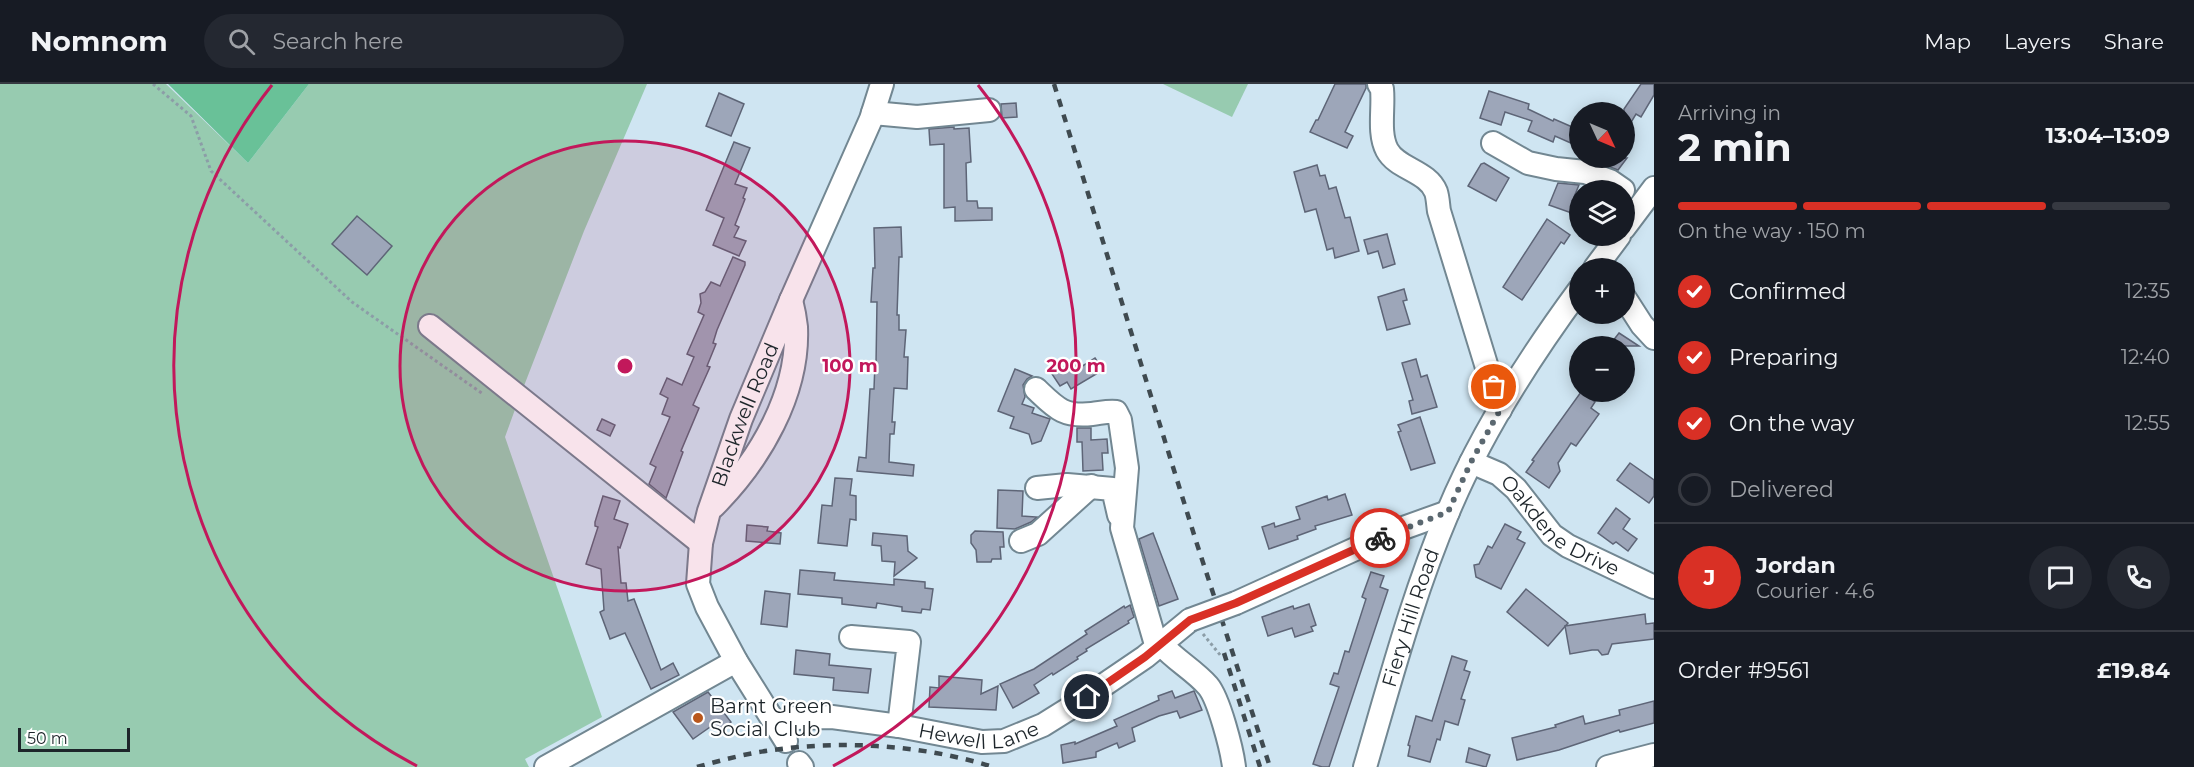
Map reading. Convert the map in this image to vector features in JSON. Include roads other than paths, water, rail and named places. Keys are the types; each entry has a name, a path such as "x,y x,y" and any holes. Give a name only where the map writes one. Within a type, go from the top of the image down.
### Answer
{"street":[{"name":"Blackwell Road","path":"782,734 736,661 707,607 698,584 701,543 709,511 741,419 873,112 882,84"},
{"path":"1379,84 1382,89 1384,137 1388,152 1393,159 1431,184 1437,196 1438,211 1500,410"},
{"path":"873,112 917,117 989,110"},
{"path":"1493,143 1528,163 1585,172 1636,193"},
{"path":"709,511 736,485 755,456 773,424 787,388 794,360 796,326 791,300"},
{"name":"Fiery Hill Road","path":"1368,766 1419,589 1448,512 1471,462 1500,410 1569,304"},
{"path":"1635,314 1654,338"},
{"path":"430,326 701,543"},
{"path":"1036,389 1060,411 1078,415 1116,412 1120,420 1127,468 1122,528"},
{"name":"Oakdene Drive","path":"1471,462 1499,474 1515,489 1552,535 1568,546 1654,587"},
{"path":"1036,488 1067,485 1113,489 1122,528 1160,646 1209,688 1221,715 1234,767"},
{"path":"1021,541 1038,534 1091,486"},
{"name":"Hewell Lane","path":"782,734 795,718 832,717 899,726 982,742 1004,741 1026,733 1067,710 1160,646 1236,603 1395,531 1448,512"},
{"path":"851,637 909,642 899,726"},
{"path":"546,767 736,661"},
{"path":"1608,767 1654,755"}],"railway":[{"path":"1054,84 1196,541 1270,767"},
{"path":"1224,653 1260,767"},
{"path":"697,767 773,750 828,745 912,749 993,767"}],"place":[{"name":"Barnt Green Social Club","path":"698,718"}]}
